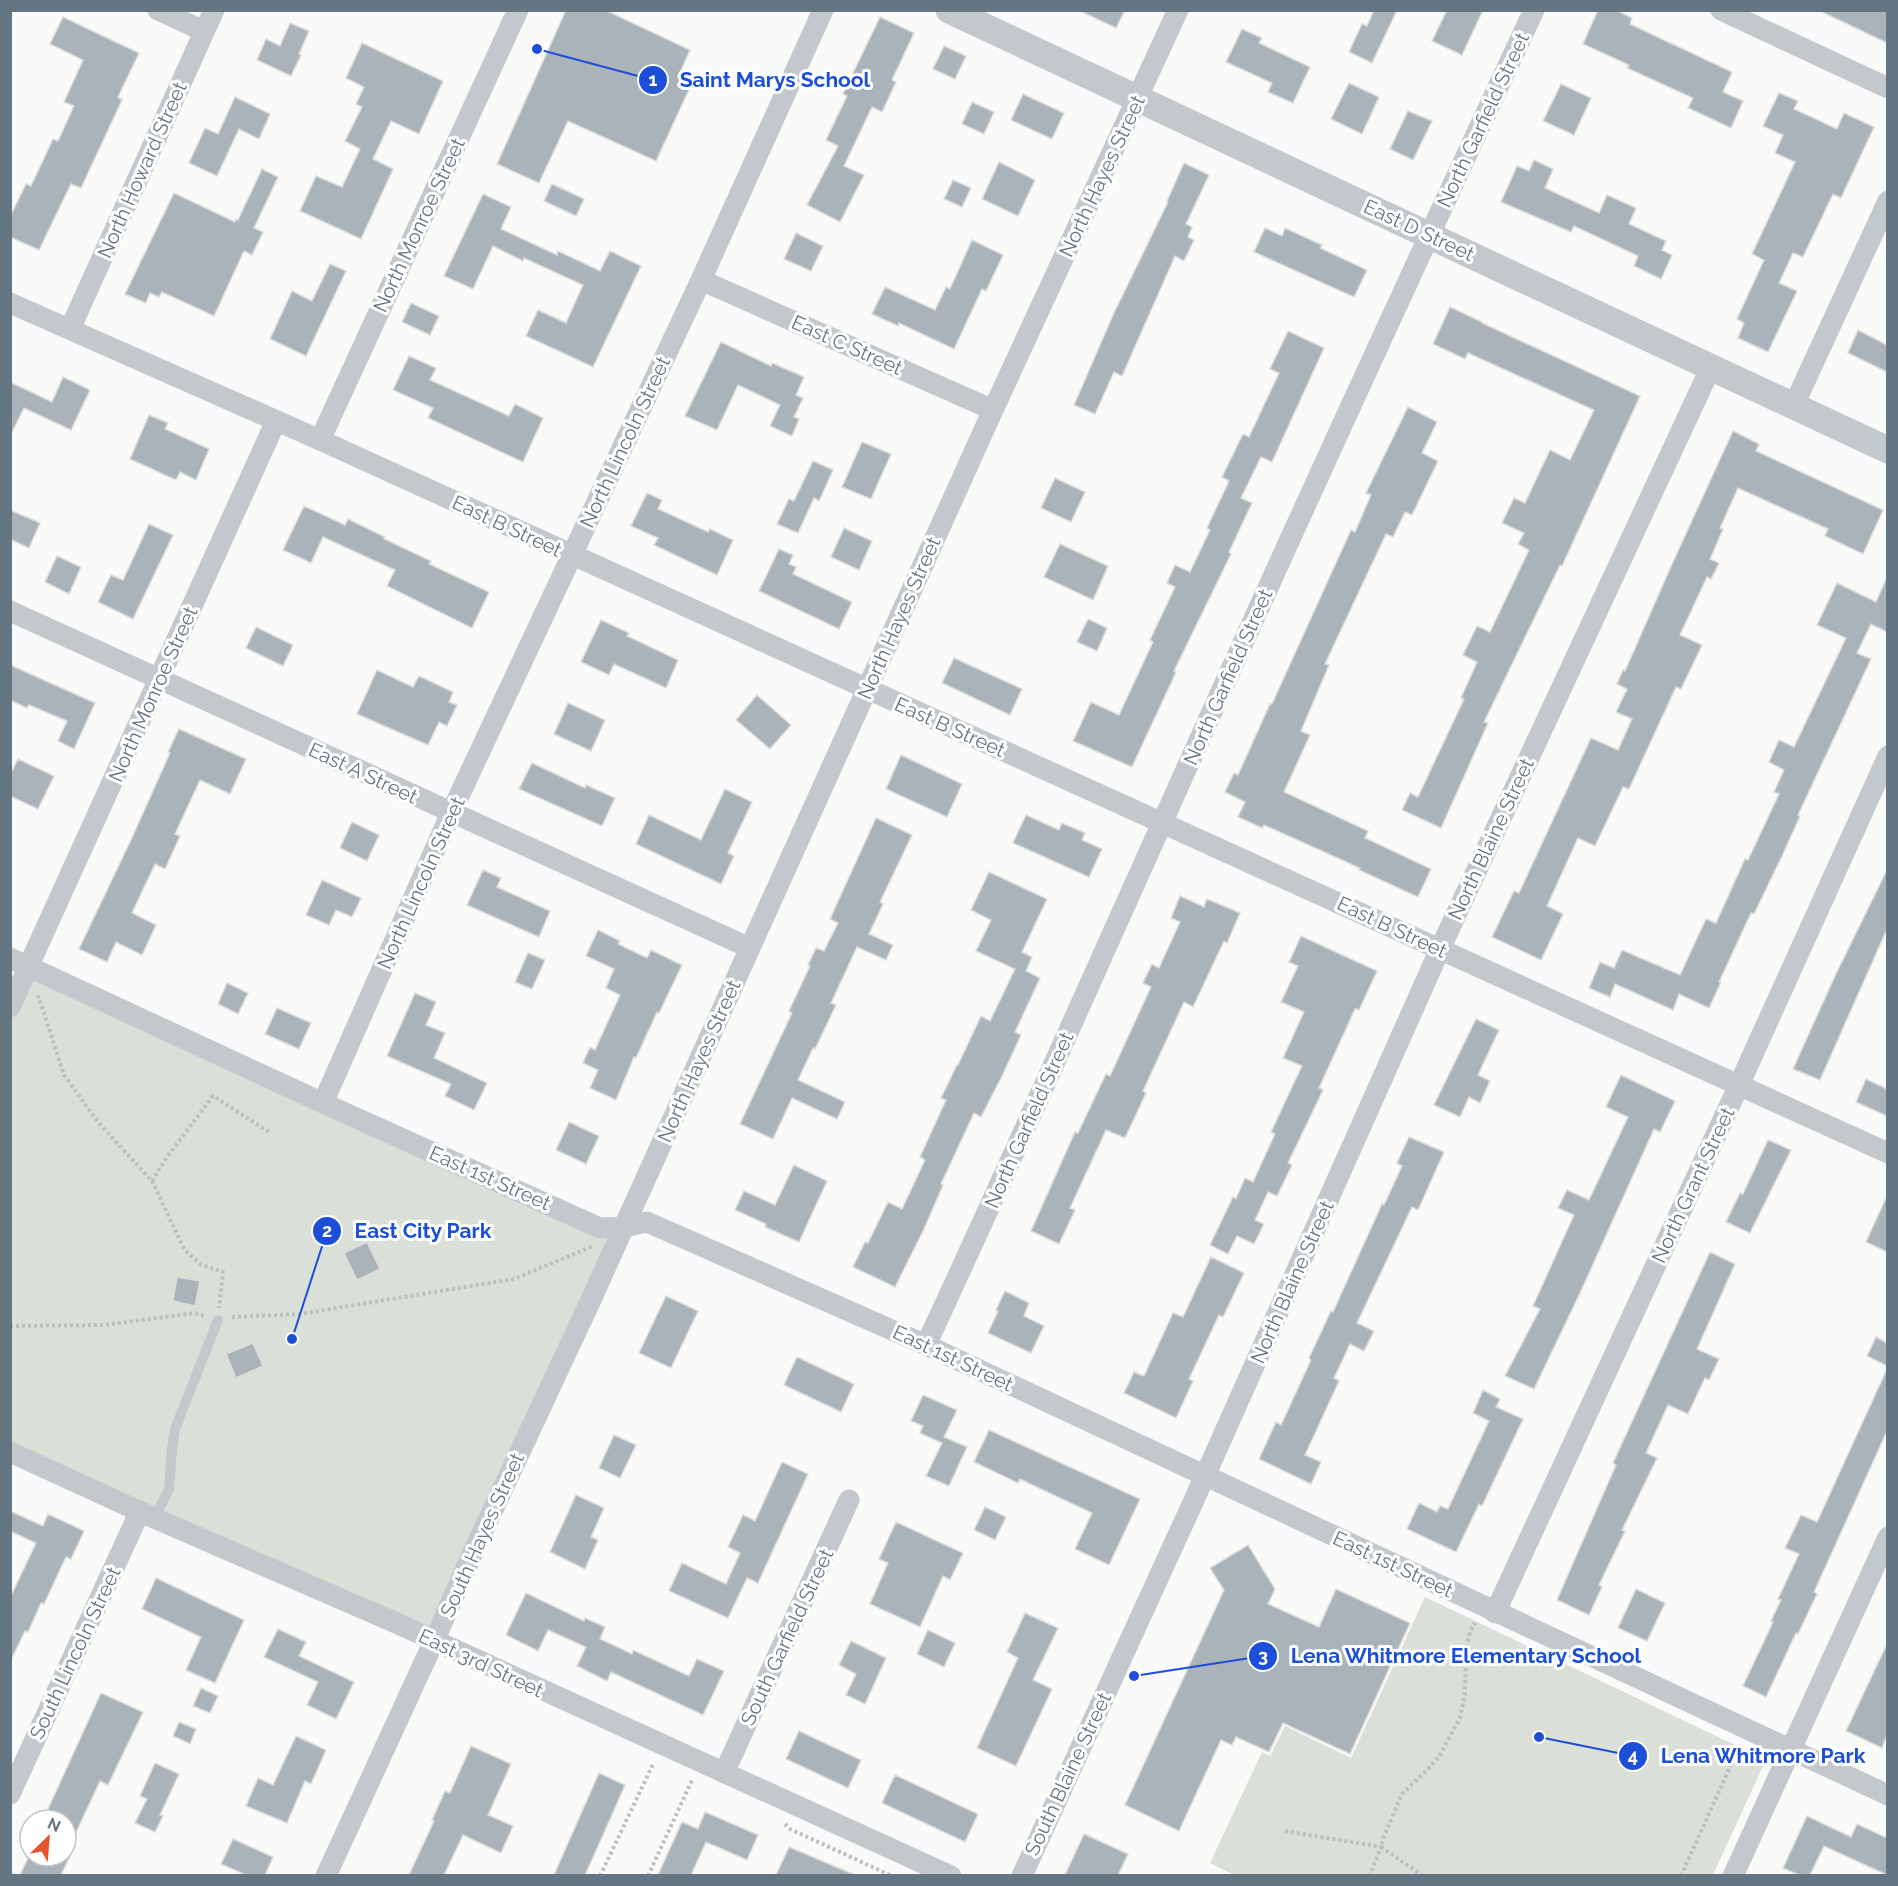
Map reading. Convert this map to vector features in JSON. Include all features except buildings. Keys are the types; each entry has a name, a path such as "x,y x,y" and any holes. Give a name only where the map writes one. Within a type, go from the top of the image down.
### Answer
{"street":[{"path":"158,10 204,31"},
{"name":"North Howard Street","path":"70,329 214,10"},
{"name":"North Monroe Street","path":"321,440 518,10"},
{"name":"North Lincoln Street","path":"323,1103 451,813 701,280 823,10"},
{"name":"East D Street","path":"950,10 1710,369 1887,450"},
{"name":"North Hayes Street","path":"624,1227 993,410 1178,10"},
{"name":"North Garfield Street","path":"926,1345 1017,1149 1162,822 1429,235 1534,10"},
{"path":"1721,10 1887,88"},
{"path":"1793,407 1887,201"},
{"name":"East C Street","path":"701,280 993,410"},
{"name":"East B Street","path":"10,303 321,440 1887,1154"},
{"name":"North Blaine Street","path":"1205,1476 1440,949 1710,369"},
{"name":"North Monroe Street","path":"10,1007 20,962 160,679 276,421"},
{"name":"East A Street","path":"10,611 750,948"},
{"name":"North Grant Street","path":"1496,1613 1739,1085 1887,756"},
{"name":"East 1st Street","path":"20,962 323,1103 600,1228 624,1227 648,1222 926,1345 1887,1795"},
{"name":"South Hayes Street","path":"326,1875 624,1227"},
{"name":"East 3rd Street","path":"10,1452 951,1875"},
{"name":"South Blaine Street","path":"1022,1875 1205,1476"},
{"name":"South Garfield Street","path":"724,1773 849,1500"},
{"name":"South Lincoln Street","path":"10,1794 147,1515"},
{"path":"1733,1875 1887,1537"}],"lane":[{"path":"147,1515 169,1489 176,1429 218,1320"}],"path":[{"path":"20,962 63,1075 98,1122 152,1181 184,1249 200,1264 223,1272 218,1320"},
{"path":"152,1181 167,1156 213,1096 269,1132"},
{"path":"10,1326 104,1325 194,1313 218,1320 239,1316 300,1314 514,1279 589,1248 624,1227"},
{"path":"1370,1875 1402,1794 1440,1755 1460,1718 1464,1694 1466,1650 1470,1632 1476,1622"},
{"path":"1681,1875 1740,1748 1730,1742"},
{"path":"600,1875 654,1761"},
{"path":"648,1875 693,1778"},
{"path":"1285,1831 1382,1847 1424,1875"}],"shaded area":[{"path":"29,966 323,1103 624,1227 434,1641 11,1452 10,1007"},
{"path":"1425,1597 1760,1757 1763,1766 1713,1875 1236,1876 1210,1863 1262,1752 1270,1756 1285,1726 1351,1758"}],"place":[{"name":"Saint Marys School","path":"537,49"},
{"name":"East City Park","path":"292,1339"},
{"name":"Lena Whitmore Elementary School","path":"1134,1676"},
{"name":"Lena Whitmore Park","path":"1539,1737"}]}
